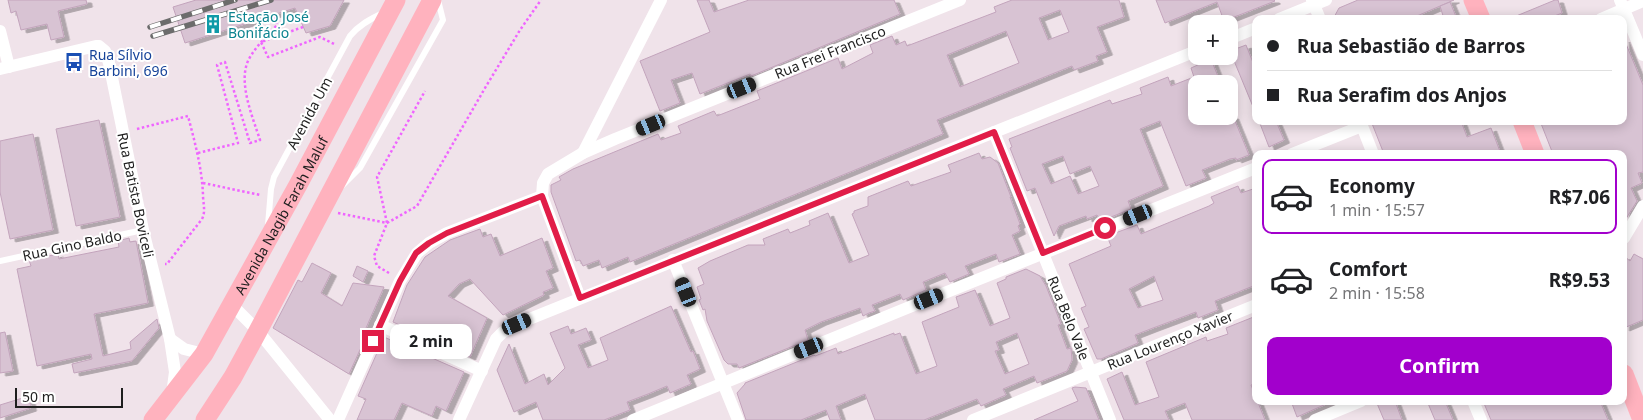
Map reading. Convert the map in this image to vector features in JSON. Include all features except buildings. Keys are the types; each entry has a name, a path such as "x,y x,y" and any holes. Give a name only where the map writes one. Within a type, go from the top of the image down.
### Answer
{"main road":[{"path":"205,420 258,331 432,0"},
{"path":"1473,0 1479,15"},
{"name":"Avenida Nagib Farah Maluf","path":"153,420 204,354 267,241 393,5"},
{"path":"1524,125 1533,150"},
{"path":"1627,382 1642,420"}],"street":[{"path":"583,153 661,0"},
{"name":"Rua Frei Francisco","path":"542,196 543,182 548,174 583,153 960,0"},
{"path":"1607,15 1622,5 1643,1"},
{"path":"1288,15 1317,2 1319,15"},
{"path":"1627,17 1643,55"},
{"path":"1238,35 1252,29"},
{"path":"0,31 4,68"},
{"name":"Rua Batista Boviceli","path":"4,68 96,46 105,51 143,230 170,339 175,372 172,396"},
{"path":"459,420 496,339 503,332 517,324 1188,55"},
{"path":"1301,150 1359,125"},
{"path":"1361,125 1371,150"},
{"name":"Rua Belo Vale","path":"994,132 1110,420"},
{"path":"633,420 1252,170"},
{"path":"338,420 400,281 416,253 447,233 542,196 580,298"},
{"path":"1627,233 1643,206"},
{"path":"673,260 738,420"},
{"path":"232,305 258,331 330,420"},
{"name":"Rua Lourenço Xavier","path":"973,420 1252,307"},
{"path":"380,325 482,371"},
{"path":"170,339 184,349 204,354"},
{"path":"1315,420 1351,405"},
{"path":"1475,405 1481,420"}],"lane":[{"path":"329,197 351,179 360,168 443,20 438,0"},
{"name":"Rua Gino Baldo","path":"0,261 143,230"}],"path":[{"path":"387,224 417,206 485,88 520,30 541,0"},
{"path":"198,153 238,143 217,64 226,62 250,143 260,140 247,97 244,76 248,60 277,25 274,15"},
{"path":"261,42 303,27"},
{"path":"261,42 268,57 320,36 335,45"},
{"path":"400,281 377,266 374,256 387,224 378,176 425,91"},
{"path":"133,130 188,116 198,153 203,182 205,213 202,219 167,264 163,264 157,252 149,255"}],"railway":[{"path":"150,27 235,0"},
{"path":"153,36 271,0"}],"place":[{"name":"Estação José Bonifácio","path":"213,24"},
{"name":"Rua Sílvio Barbini, 696","path":"74,62"}],"route":[{"path":"373,341 400,281 416,253 447,233 542,196 580,298 994,132 1043,253 1105,228"}]}
